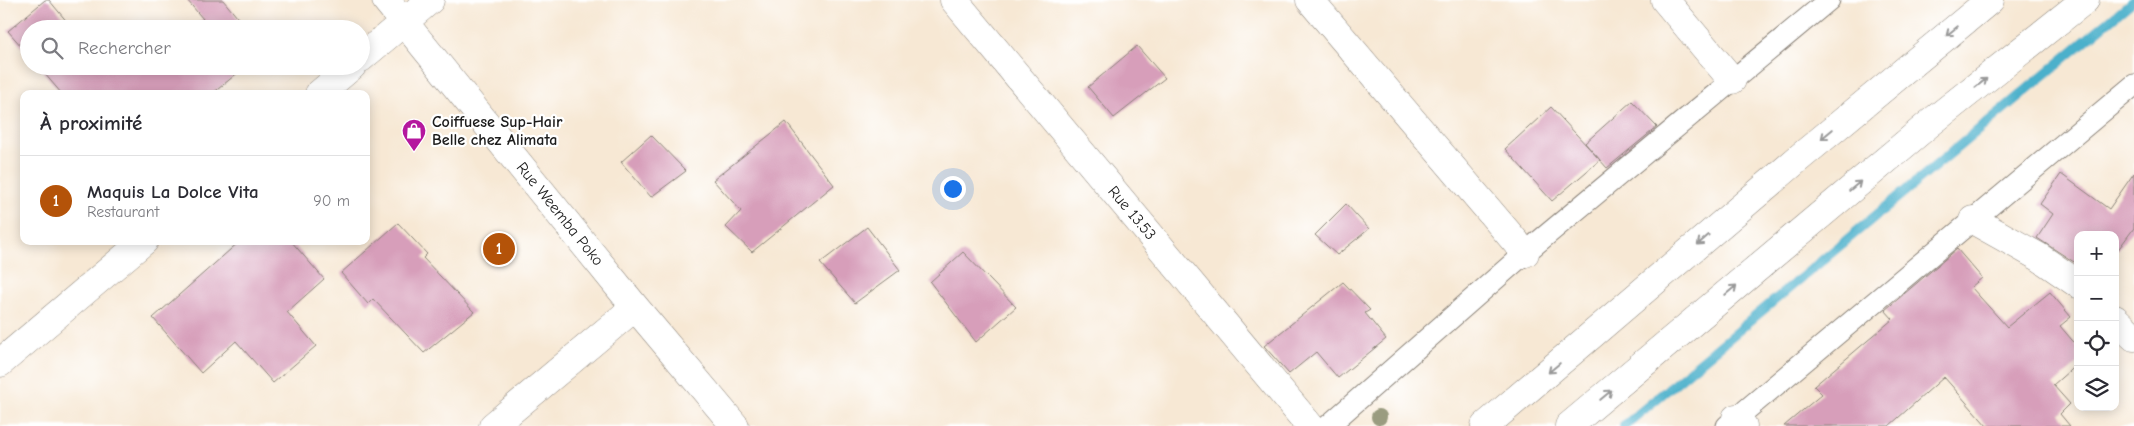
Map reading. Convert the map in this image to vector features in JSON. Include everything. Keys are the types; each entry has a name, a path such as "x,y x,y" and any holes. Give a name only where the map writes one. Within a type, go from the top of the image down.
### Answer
{"street":[{"name":"Rue Weemba Poko","path":"386,0 635,307 735,426"},
{"path":"370,50 430,0"},
{"name":"Rue 13.53","path":"954,0 1310,426"},
{"path":"1310,0 1525,253"},
{"path":"1665,0 1732,80"},
{"path":"1485,426 1799,158 1990,0"},
{"path":"1569,426 1929,124 2086,0"},
{"path":"324,90 341,75"},
{"path":"1973,220 2039,257 2074,281"},
{"path":"0,363 139,245"},
{"path":"493,426 635,307"},
{"path":"2117,321 2134,337"}],"lane":[{"path":"1328,426 1525,253 1829,0"},
{"path":"1735,424 2134,85"}],"building":[{"path":"45,0 49,0 66,20 21,20"},
{"path":"187,0 223,0 240,20 202,20 203,19"},
{"path":"20,21 20,45 8,31"},
{"path":"1137,46 1165,78 1114,118 1088,87"},
{"path":"46,75 235,75 217,90 59,90"},
{"path":"1632,101 1657,127 1607,168 1585,143"},
{"path":"1551,107 1600,160 1552,201 1505,149"},
{"path":"786,122 834,185 752,252 726,227 741,211 713,180"},
{"path":"651,135 686,171 651,197 621,162"},
{"path":"2134,173 2134,228 2119,248 2119,231 2074,231 2074,262 2037,238 2053,214 2040,204 2061,174 2109,209"},
{"path":"1346,204 1369,229 1337,255 1315,235"},
{"path":"398,223 427,254 423,258 474,312 424,353 373,299 368,304 341,273"},
{"path":"867,227 900,270 855,303 820,263"},
{"path":"235,245 294,245 324,279 287,312 316,346 273,383 236,341 201,373 153,318"},
{"path":"1957,249 1982,278 1971,287 2007,327 2050,292 2071,317 2060,326 2074,342 2074,367 2053,385 2070,404 2060,414 2070,426 1987,426 1944,377 1889,426 1784,426 1822,394 1814,386 1893,319 1885,310"},
{"path":"963,252 1016,307 976,342 930,282"},
{"path":"1343,282 1370,310 1365,313 1386,339 1338,378 1316,352 1289,374 1264,346"}],"waterway":[{"path":"1624,426 2134,0"}],"place":[{"name":"Coiffuese Sup-Hair Belle chez Alimata","path":"414,152"},
{"name":"Maquis La Dolce Vita","path":"499,249"}]}
